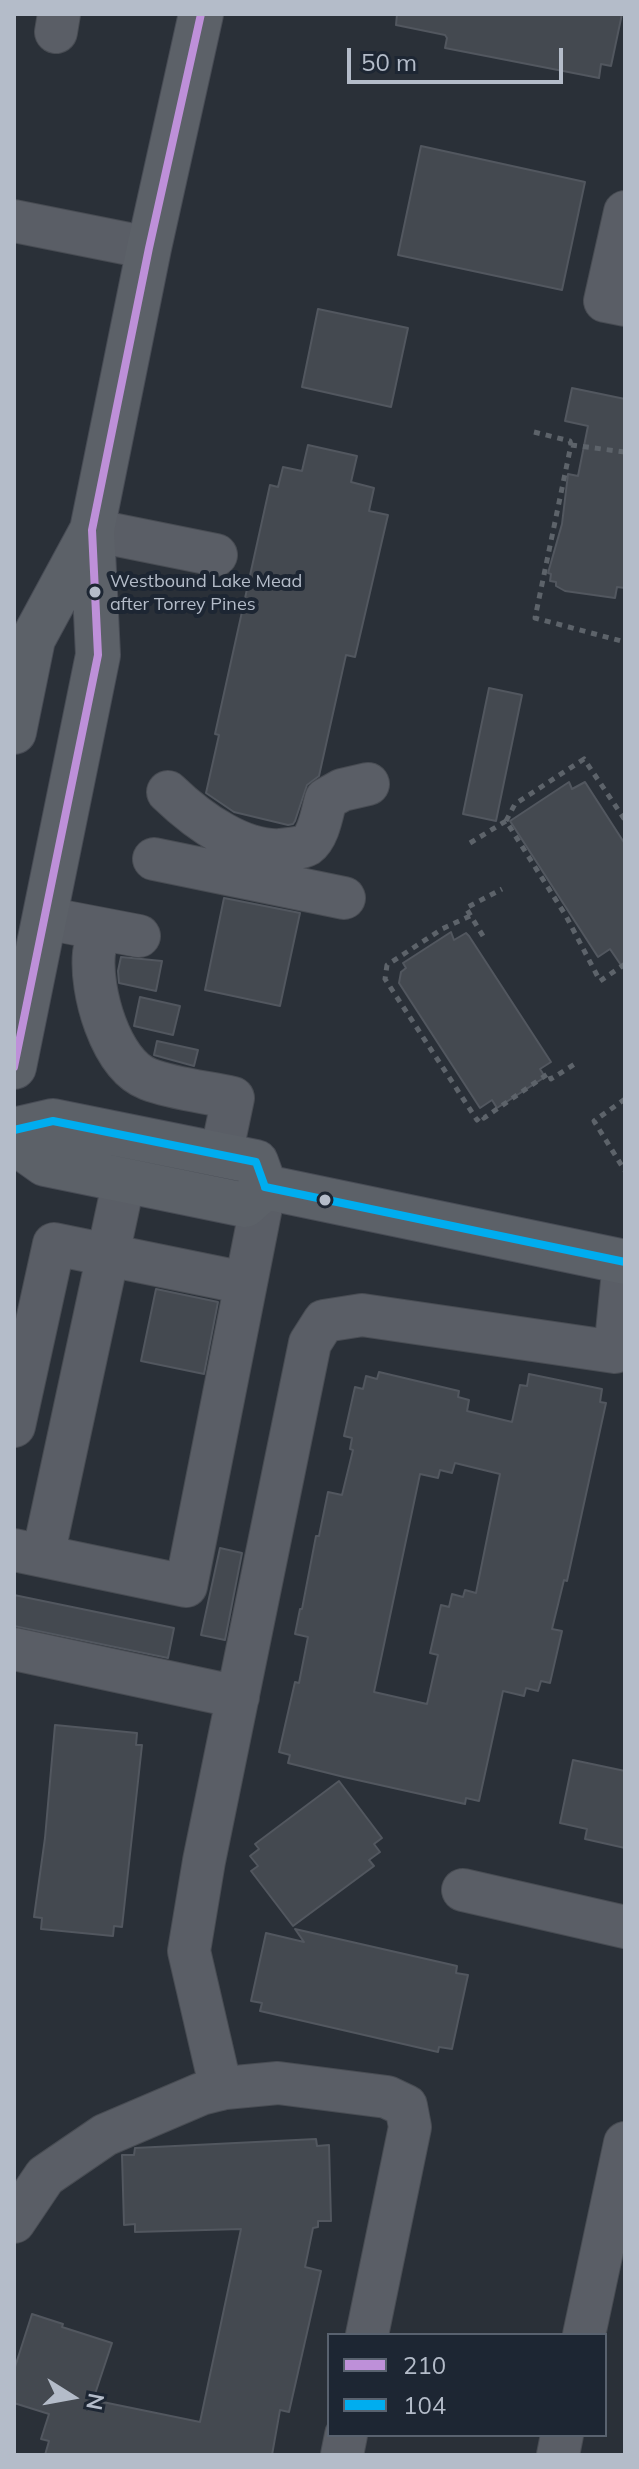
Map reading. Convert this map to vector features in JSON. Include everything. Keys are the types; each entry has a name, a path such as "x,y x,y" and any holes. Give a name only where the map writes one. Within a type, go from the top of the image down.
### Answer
{"main road":[{"path":"14,1067 98,655 92,530 149,248 201,14"},
{"path":"14,732 33,639 92,530"},
{"path":"14,1130 53,1121 256,1162 265,1187"},
{"path":"14,1142 45,1164 245,1205 265,1187"},
{"path":"265,1187 625,1262"}],"street":[{"path":"615,303 625,212"},
{"path":"14,221 149,248"},
{"path":"92,530 216,555"},
{"path":"168,792 194,814 239,841 280,851 305,846 314,837 326,799 342,790 368,784"},
{"path":"154,859 344,898"},
{"path":"45,918 120,932 94,952 94,976 104,1019 122,1059 146,1078 233,1098 221,1155"},
{"path":"124,1180 28,1553 186,1586 265,1187"},
{"path":"14,1426 22,1347 54,1244 245,1283"},
{"path":"221,2089 189,1951 204,1861 310,1343 324,1321 362,1315 615,1352 625,1262"},
{"path":"14,1649 238,1697"},
{"path":"463,1890 625,1927"},
{"path":"14,2222 45,2176 105,2135 201,2094 278,2083 387,2097 406,2106 410,2127 367,2333"},
{"path":"585,2333 613,2264 625,2143"}],"path":[{"path":"534,432 570,441 571,445 535,618 625,642"},
{"path":"571,445 625,452"},
{"path":"470,843 506,821 515,804 584,759 625,820"},
{"path":"506,821 566,916 598,983 625,964"},
{"path":"483,936 466,908 502,889"},
{"path":"470,916 442,929 387,965 384,971 385,979 477,1120 549,1073 551,1079 578,1062"},
{"path":"625,1099 594,1121 625,1171"}],"building":[{"path":"397,14 622,14 611,66 601,64 599,78 445,48 445,35 396,25"},
{"path":"421,146 585,182 562,290 398,255"},
{"path":"318,309 408,328 391,407 302,387"},
{"path":"572,388 625,399 625,588 617,587 615,598 565,591 556,586 556,582 550,581 551,574 548,573 562,524 568,474 578,476 588,426 565,421"},
{"path":"308,445 357,456 351,482 374,488 369,511 388,515 355,657 346,655 319,776 307,785 295,821 288,825 234,812 206,793 219,735 215,734 270,485 278,487 283,467 302,471"},
{"path":"489,688 522,695 496,821 463,814"},
{"path":"569,782 572,789 585,782 625,844 625,971 610,949 598,957 510,821"},
{"path":"224,898 300,913 280,1006 205,990"},
{"path":"451,932 454,940 466,933 469,936 551,1062 540,1069 545,1077 497,1108 492,1100 480,1108 399,983 401,972 406,968 403,963"},
{"path":"121,957 162,961 156,991 119,983"},
{"path":"140,997 180,1006 173,1035 134,1026"},
{"path":"157,1041 198,1050 194,1066 154,1055"},
{"path":"156,1289 218,1302 204,1374 141,1361"},
{"path":"379,1372 459,1391 458,1397 469,1400 467,1411 512,1422 520,1385 527,1386 529,1374 602,1389 600,1402 606,1403 567,1581 564,1580 552,1629 562,1631 550,1683 541,1681 538,1691 526,1688 524,1696 503,1691 479,1801 466,1798 465,1804 344,1777 288,1763 290,1755 279,1752 295,1682 299,1683 308,1637 295,1634 316,1536 319,1536 328,1492 342,1495 353,1450 350,1449 352,1438 344,1436 355,1387 363,1389 366,1376 377,1379","holes":["455,1463 500,1474 476,1593 465,1590 463,1597 452,1594 449,1607 441,1605 430,1653 438,1655 427,1704 374,1692 420,1474 438,1478 440,1470 452,1473"]},
{"path":"220,1548 242,1553 225,1640 201,1635"},
{"path":"14,1595 174,1628 168,1658 14,1626"},
{"path":"55,1725 137,1733 136,1745 142,1745 122,1927 114,1926 113,1936 41,1929 42,1918 34,1917"},
{"path":"573,1760 625,1771 625,1848 585,1839 587,1829 560,1823"},
{"path":"339,1781 382,1838 374,1844 380,1852 369,1860 374,1866 293,1926 251,1871 258,1866 250,1856 259,1849 255,1844"},
{"path":"295,1929 457,1966 456,1973 468,1975 452,2049 439,2047 438,2052 260,2011 262,2003 251,2001 266,1933 304,1942"},
{"path":"316,2139 317,2146 329,2145 331,2221 318,2221 318,2227 313,2228 305,2267 321,2271 289,2412 280,2410 272,2455 45,2455 49,2441 41,2439 49,2414 14,2403 14,2370 32,2314 112,2343 93,2400 200,2422 241,2229 135,2232 135,2224 124,2225 122,2155 134,2155 135,2148"}],"transit line":[{"name":"210","path":"14,1067 98,655 92,530 149,248 201,14"},
{"name":"104","path":"14,1130 53,1121 256,1162 265,1187"},
{"name":"104","path":"265,1187 625,1262"}],"place":[{"name":"Westbound Lake Mead after Torrey Pines","path":"95,592"}]}
